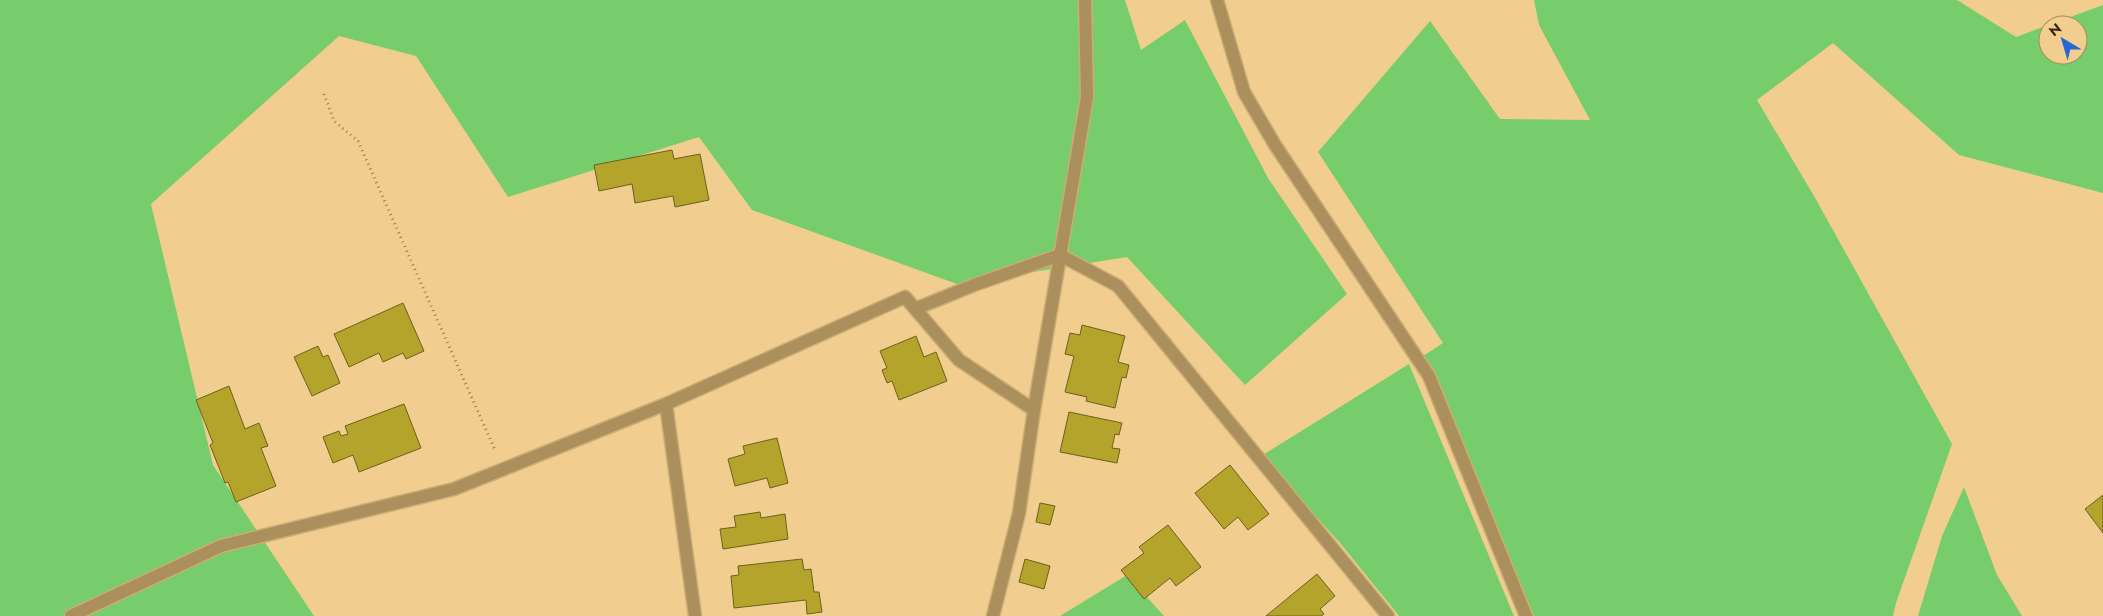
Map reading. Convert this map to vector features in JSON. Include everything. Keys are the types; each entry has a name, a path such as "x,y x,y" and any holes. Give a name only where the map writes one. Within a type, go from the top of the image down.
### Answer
{"street":[{"path":"993,616 1019,513 1034,410 1087,97 1084,0"},
{"path":"1217,0 1244,92 1275,146 1429,376 1526,616"},
{"path":"915,309 974,285 1060,255 1118,286 1388,616"},
{"path":"71,616 221,546 454,489 666,404 904,297 959,360 1034,410"},
{"path":"666,404 695,616"}],"path":[{"path":"324,94 334,121 358,141 503,469"}],"green space":[{"path":"0,0 1125,0 1141,50 1185,20 1268,178 1347,294 1245,385 1127,257 957,284 752,210 699,137 508,197 416,56 339,36 151,204 213,465 314,616 0,616"},
{"path":"1534,0 1957,0 2016,37 2038,29 2038,65 2088,65 2088,15 2076,15 2103,5 2103,193 1959,155 1833,43 1757,100 1814,196 1952,444 1893,616 1534,616 1423,356 1443,343 1318,152 1430,21 1500,119 1590,120 1539,25"},
{"path":"1409,364 1514,616 1399,616 1340,543 1261,456"},
{"path":"1964,487 1997,575 2022,616 1918,616 1942,536"},
{"path":"1127,575 1164,616 1060,616"}],"building":[{"path":"672,150 674,159 700,154 709,200 675,207 673,196 635,203 632,184 599,191 594,165"},
{"path":"403,303 424,351 406,359 403,353 383,362 379,353 349,367 334,334"},
{"path":"1082,325 1125,336 1118,362 1129,365 1126,378 1122,377 1115,408 1086,401 1087,397 1065,392 1074,356 1065,354 1070,333 1080,335"},
{"path":"916,336 924,357 936,352 947,381 899,400 892,381 887,383 882,370 887,368 880,351"},
{"path":"318,346 323,357 328,355 340,383 312,396 294,357"},
{"path":"229,386 245,429 259,423 268,446 261,448 276,486 236,502 228,482 225,483 210,445 213,443 196,400"},
{"path":"404,404 421,448 359,472 353,455 333,463 323,437 339,431 341,436 348,434 345,426"},
{"path":"1069,412 1122,423 1119,435 1115,434 1112,448 1120,449 1117,463 1060,452"},
{"path":"777,438 788,483 770,488 767,478 735,486 728,459 745,454 743,446"},
{"path":"1230,465 1269,514 1248,530 1238,517 1224,529 1195,493"},
{"path":"2103,495 2103,533 2085,509"},
{"path":"1040,503 1055,506 1050,525 1036,522"},
{"path":"760,512 761,518 785,514 788,539 723,549 720,529 736,527 734,516"},
{"path":"1168,525 1201,567 1176,586 1170,578 1144,599 1121,570 1144,553 1139,547"},
{"path":"802,559 804,570 811,569 814,592 819,592 822,612 807,614 806,600 734,608 731,576 739,575 738,566"},
{"path":"1025,559 1050,566 1044,589 1019,582"},
{"path":"1317,574 1335,596 1320,609 1324,614 1321,616 1266,616"}]}
